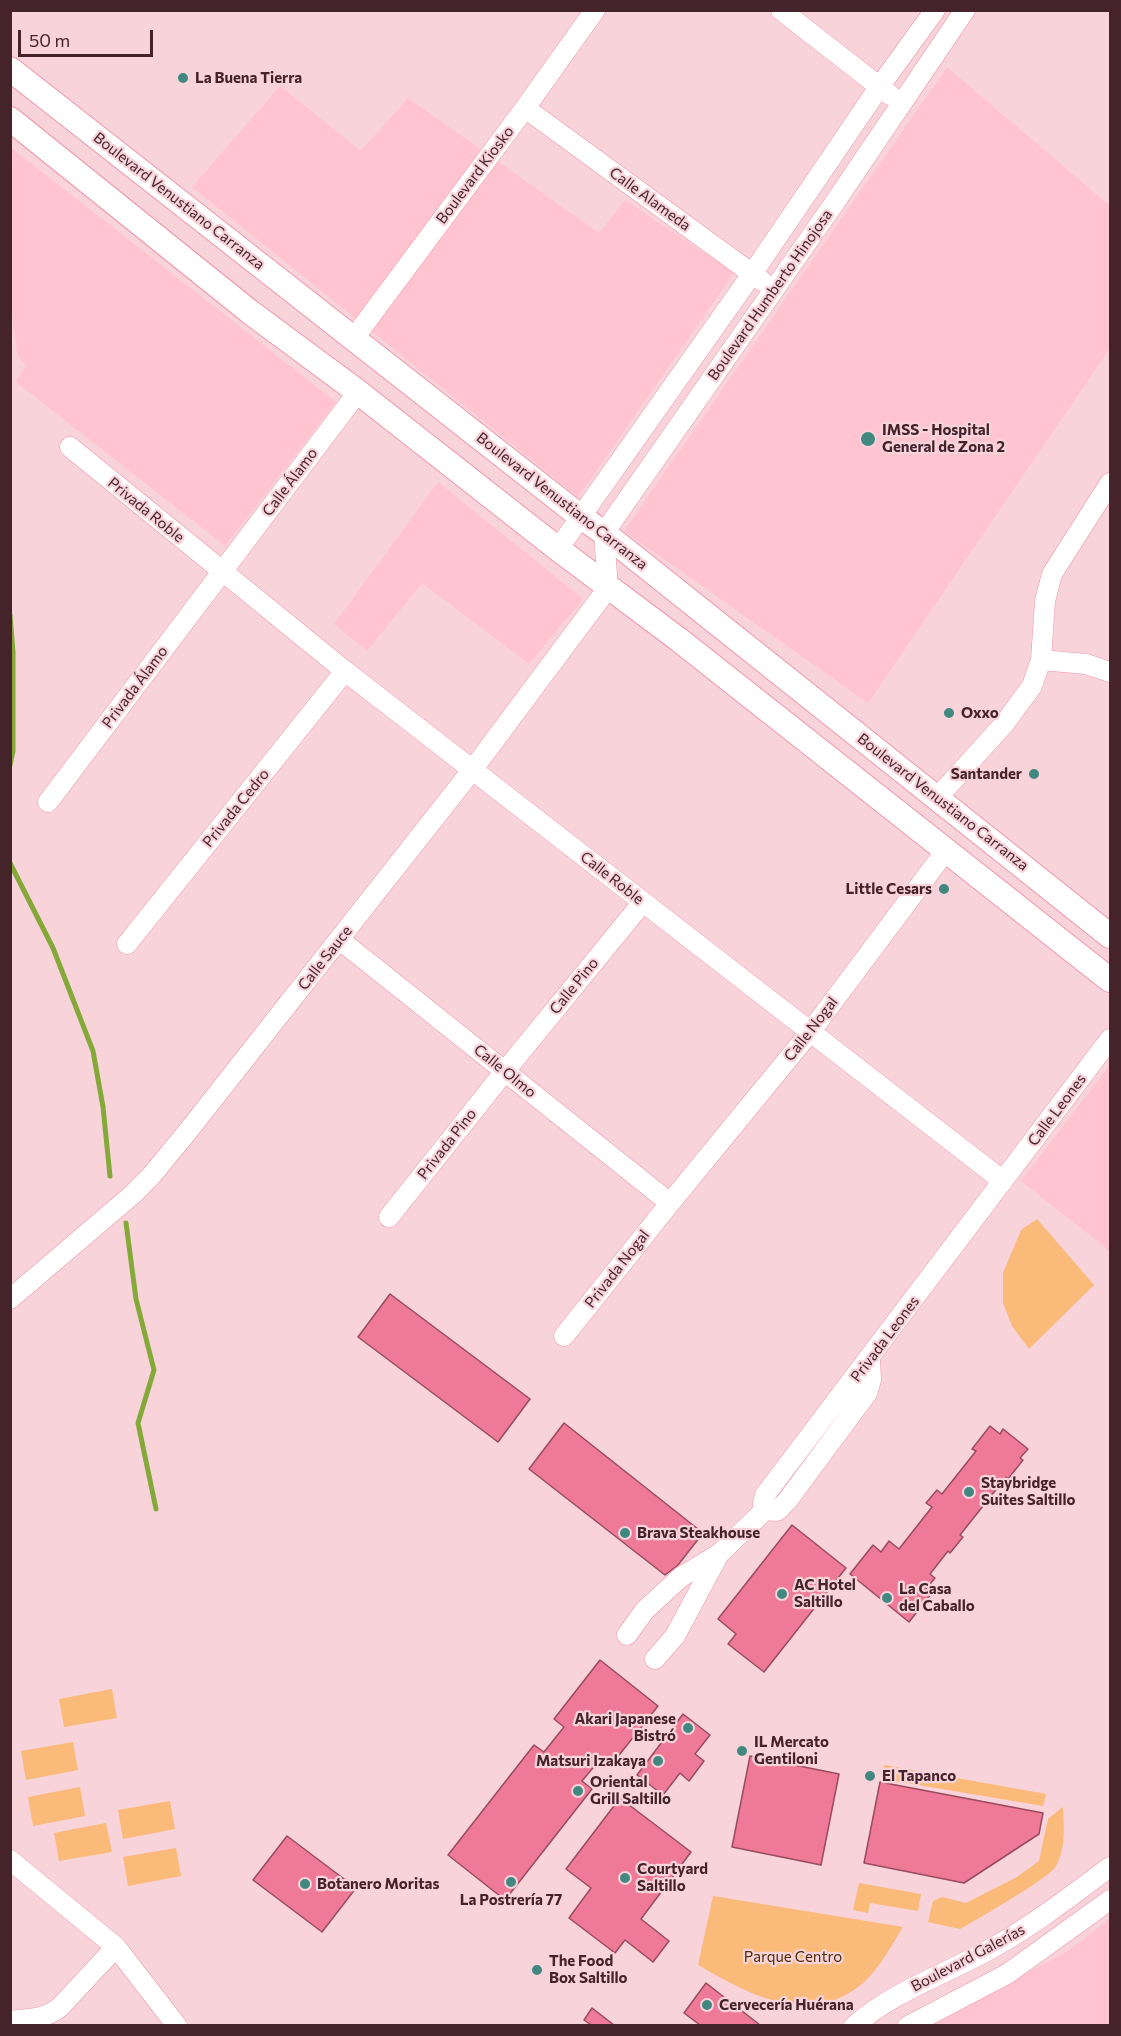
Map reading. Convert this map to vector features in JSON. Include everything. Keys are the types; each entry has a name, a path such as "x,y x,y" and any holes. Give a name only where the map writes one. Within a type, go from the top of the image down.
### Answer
{"main road":[{"name":"Boulevard Venustiano Carranza","path":"10,69 604,533 1110,936"},
{"path":"10,119 235,300 358,392 608,588 678,639 1110,980"}],"street":[{"name":"Boulevard Kiosko","path":"354,338 595,10"},
{"path":"781,10 902,104"},
{"name":"Boulevard Humberto Hinojosa","path":"558,549 935,10"},
{"name":"Boulevard Humberto Hinojosa","path":"604,533 774,290 965,10"},
{"name":"Calle Alameda","path":"525,108 774,290"},
{"name":"Calle Álamo","path":"222,572 358,392"},
{"path":"650,419 672,436"},
{"name":"Privada Roble","path":"70,447 222,572"},
{"path":"937,798 1004,724 1032,686 1041,660 1045,601 1052,574 1110,483"},
{"path":"604,533 608,588"},
{"name":"Calle Roble","path":"222,572 345,671 1003,1181"},
{"name":"Privada Álamo","path":"48,802 222,572"},
{"name":"Calle Sauce","path":"10,1299 132,1195 151,1176 473,769 608,588"},
{"path":"1041,660 1086,664 1110,672"},
{"name":"Privada Cedro","path":"127,944 345,671"},
{"name":"Calle Nogal","path":"670,1203 811,1031 946,849"},
{"name":"Calle Pino","path":"505,1071 643,902"},
{"name":"Calle Olmo","path":"340,940 670,1203"},
{"name":"Calle Leones","path":"1003,1181 1110,1039"},
{"name":"Privada Pino","path":"389,1217 505,1071"},
{"name":"Privada Leones","path":"719,1554 765,1503 1003,1181"},
{"name":"Privada Nogal","path":"564,1336 670,1203"},
{"path":"627,1635 645,1610 681,1577 719,1554"},
{"path":"655,1659 675,1636 719,1554"},
{"path":"10,1860 116,1947 177,2025"},
{"name":"Boulevard Galerías","path":"854,2025 898,1995 993,1948 1030,1925 1110,1867"},
{"name":"Boulevard Galerías","path":"914,2022 1007,1974 1110,1900"},
{"path":"16,2020 38,2019 50,2015 116,1947"},
{"path":"898,1995 908,1996 919,2006 914,2022"}],"shaded area":[{"name":"IMSS - Hospital General de Zona 2","path":"947,67 1110,206 1110,348 868,703 624,531"},
{"path":"280,86 361,151 408,98 599,233 625,200 734,273 578,497 192,187"},
{"path":"10,147 336,402 225,546 16,382 26,366 17,354 11,305"},
{"path":"438,482 583,599 529,664 422,583 367,651 334,624"},
{"path":"1110,1065 1110,1251 1021,1181"},
{"path":"1110,1918 1110,2025 930,2026 1069,1950"}],"green space":[{"path":"1037,1219 1094,1285 1029,1349 1012,1326 1003,1303 1003,1273 1021,1230"},
{"path":"112,1689 117,1718 64,1727 59,1699"},
{"path":"73,1742 78,1770 26,1780 21,1751"},
{"path":"884,1765 1046,1794 1043,1806 882,1779"},
{"path":"80,1787 85,1816 33,1826 28,1797"},
{"path":"170,1801 175,1829 123,1839 118,1810"},
{"path":"1063,1807 1063,1845 1056,1866 1051,1871 1012,1898 960,1929 928,1922 933,1901 942,1897 966,1903 1017,1877 1039,1861 1048,1819"},
{"path":"106,1823 112,1852 59,1861 54,1833"},
{"path":"176,1848 181,1876 128,1886 123,1857"},
{"name":"Parque Centro","path":"859,1883 921,1894 918,1911 870,1903 868,1913 853,1910"},
{"name":"Parque Centro","path":"713,1896 903,1927 875,1971 863,1983 842,1997 822,2004 801,2005 779,2002 738,1987 698,1965"}],"building":[{"path":"390,1294 530,1399 498,1442 358,1337"},
{"path":"564,1423 703,1533 678,1565 665,1575 529,1469"},
{"path":"990,1426 1000,1434 1003,1429 1028,1449 1020,1458 1023,1460 1008,1479 1006,1477 960,1535 963,1537 950,1553 948,1551 930,1574 935,1578 926,1589 932,1593 909,1622 850,1574 873,1545 881,1552 889,1541 899,1549 932,1507 926,1503 937,1490 942,1494 976,1451 972,1449"},
{"name":"AC Hotel Saltillo","path":"792,1525 846,1568 764,1672 728,1644 736,1634 718,1619"},
{"path":"600,1660 658,1706 612,1764 602,1757 582,1781 592,1789 505,1900 448,1855 534,1745 544,1752 564,1727 554,1719"},
{"path":"683,1714 710,1735 695,1754 704,1761 689,1781 680,1773 663,1795 637,1775"},
{"path":"750,1756 839,1774 821,1865 732,1847"},
{"path":"880,1782 1043,1813 1039,1834 964,1883 864,1863"},
{"name":"Courtyard Saltillo","path":"620,1798 691,1852 641,1919 669,1941 653,1962 625,1940 615,1953 569,1918 591,1888 566,1869"},
{"name":"Botanero Moritas","path":"287,1836 356,1888 322,1932 253,1880"},
{"path":"706,1983 760,2025 700,2025 684,2013"},
{"path":"592,2008 614,2025 591,2025 584,2020"}],"waterway":[{"path":"10,615 13,652 13,751 10,765"},
{"path":"10,863 53,948 93,1051 103,1107 110,1176"},
{"path":"126,1223 136,1299 154,1370 138,1423 156,1509"}],"place":[{"name":"La Buena Tierra","path":"183,78"},
{"name":"IMSS - Hospital General de Zona 2","path":"868,439"},
{"name":"Oxxo","path":"949,713"},
{"name":"Santander","path":"1034,774"},
{"name":"Little Cesars","path":"944,889"},
{"name":"Staybridge Suites Saltillo","path":"969,1492"},
{"name":"Brava Steakhouse","path":"625,1533"},
{"name":"AC Hotel Saltillo","path":"782,1594"},
{"name":"La Casa del Caballo","path":"887,1598"},
{"name":"Akari Japanese Bistró","path":"688,1728"},
{"name":"IL Mercato Gentiloni","path":"742,1751"},
{"name":"Matsuri Izakaya","path":"658,1761"},
{"name":"El Tapanco","path":"870,1776"},
{"name":"Oriental Grill Saltillo","path":"578,1791"},
{"name":"Courtyard Saltillo","path":"625,1878"},
{"name":"La Postrería 77","path":"511,1882"},
{"name":"Botanero Moritas","path":"305,1884"},
{"name":"The Food Box Saltillo","path":"537,1970"},
{"name":"Cervecería Huérana","path":"707,2005"}]}
